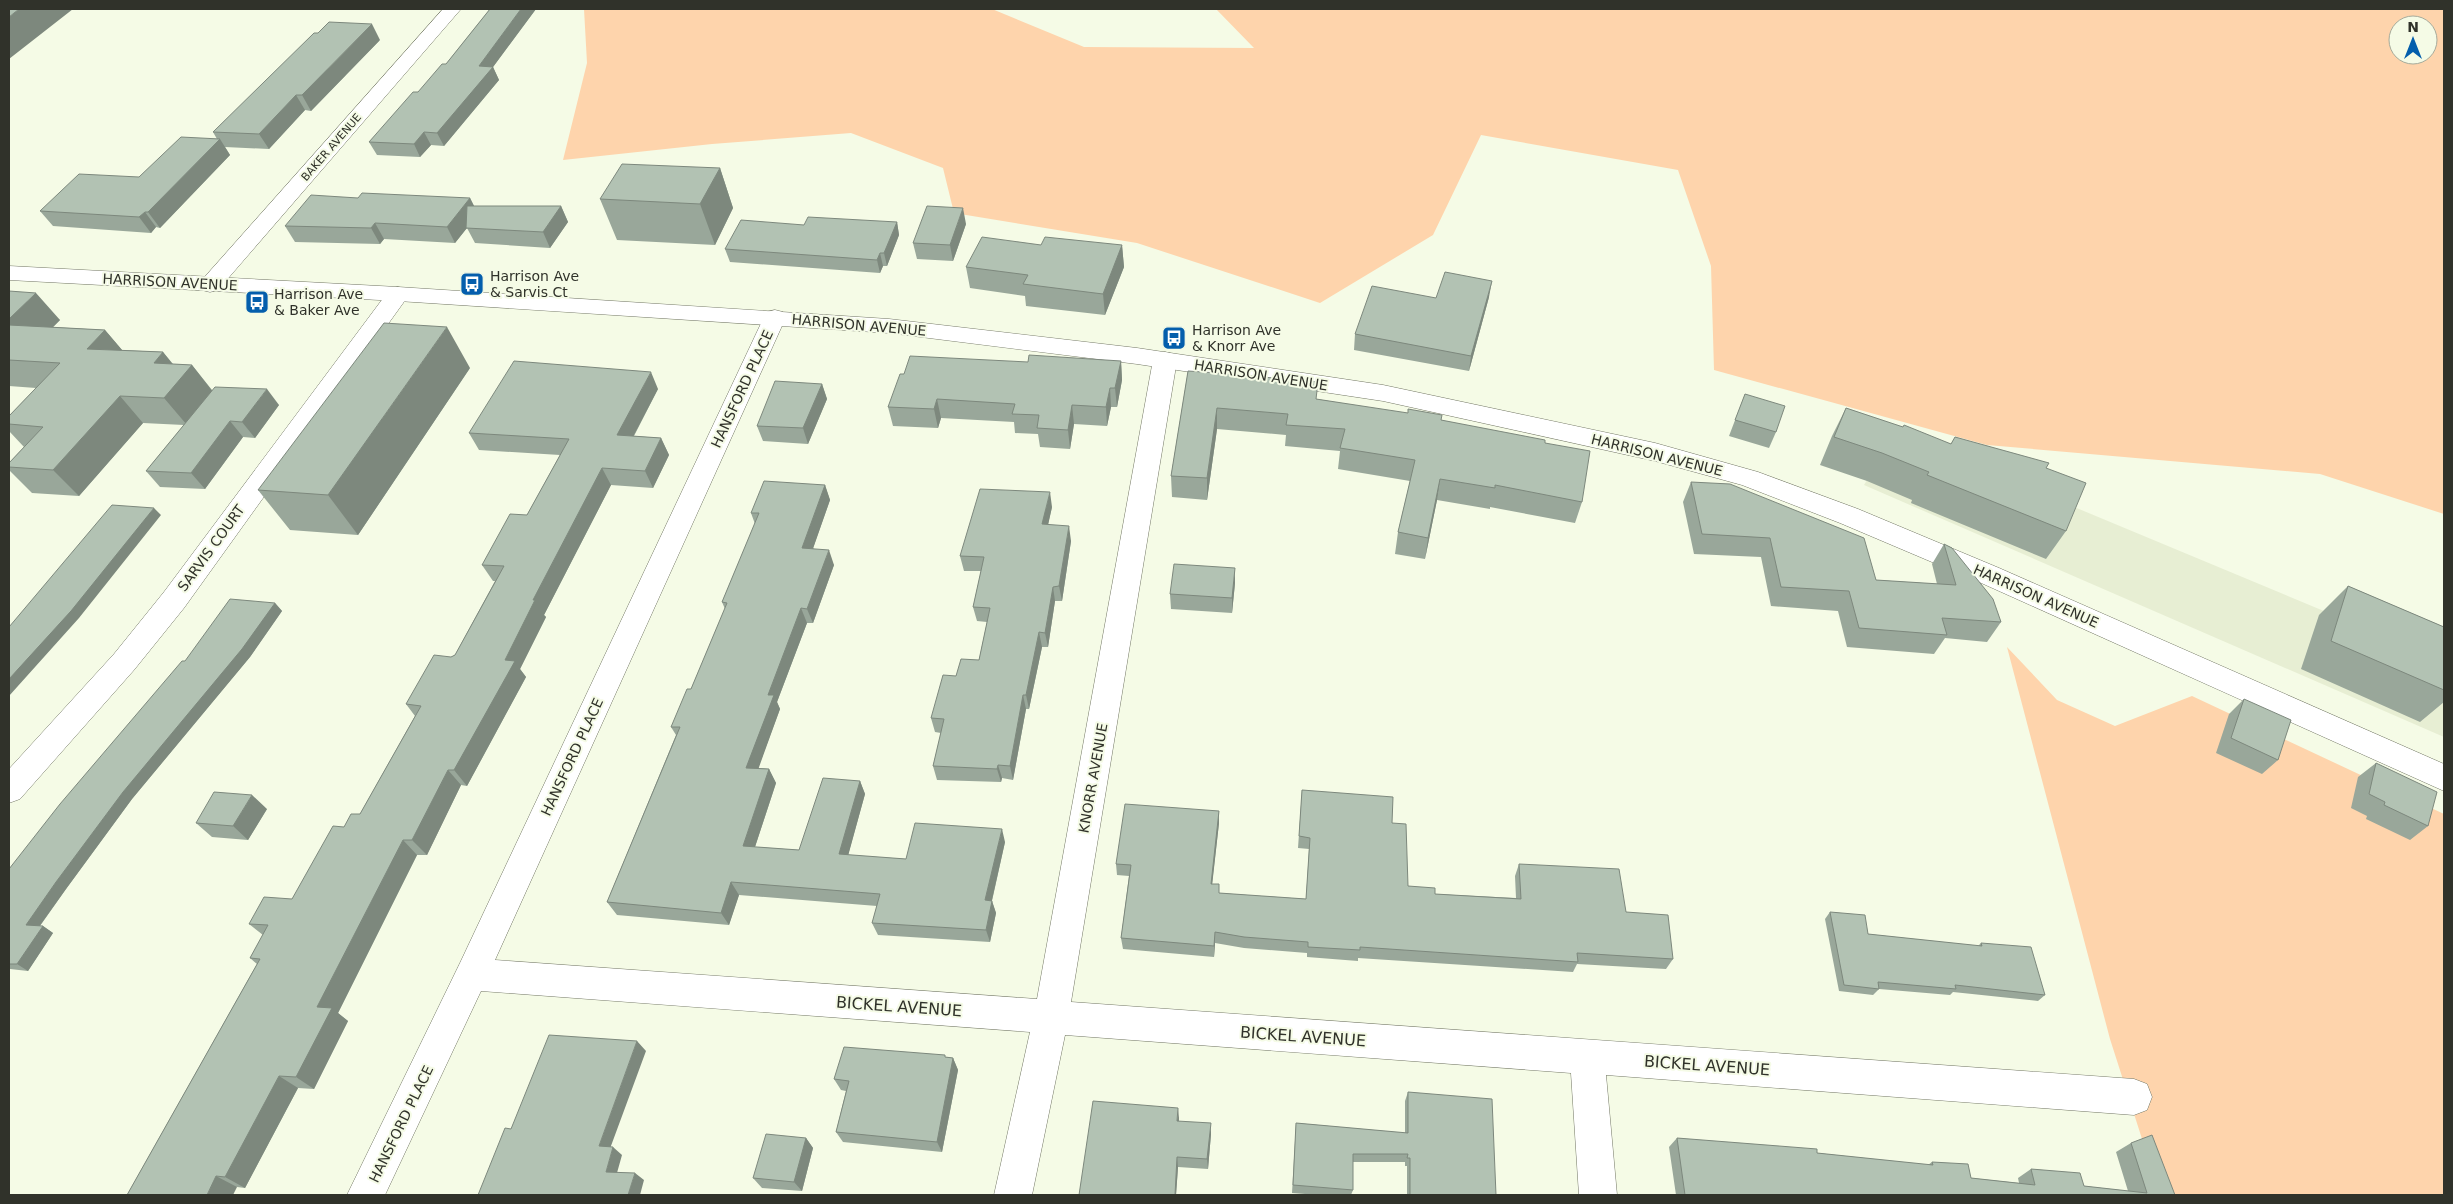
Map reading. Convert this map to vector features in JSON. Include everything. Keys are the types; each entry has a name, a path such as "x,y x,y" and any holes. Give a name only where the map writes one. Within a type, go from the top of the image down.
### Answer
{"street":[{"name":"BAKER AVENUE","path":"210,285 452,9"},
{"name":"HARRISON AVENUE","path":"9,273 398,294 775,317 889,326 1165,360 1382,393 1655,452 1749,478 1849,516 1989,575 2444,778"},
{"name":"SARVIS COURT","path":"9,790 124,662 174,600 398,294"},
{"name":"HANSFORD PLACE","path":"366,1195 472,974 775,317"},
{"name":"KNORR AVENUE","path":"1013,1195 1051,1017 1165,360"},
{"name":"BICKEL AVENUE","path":"472,974 2134,1097"},
{"path":"1587,1056 1598,1195"}],"shaded area":[{"path":"584,9 992,9 1084,47 1254,48 1216,9 2444,9 2444,514 2320,474 1987,445 1714,370 1711,266 1678,170 1481,135 1433,235 1320,303 1137,243 954,213 943,168 851,133 712,144 563,160 587,63"},
{"path":"1888,445 2031,489 2444,661 2444,737 1864,485"},
{"path":"2007,647 2057,700 2115,726 2192,696 2444,814 2444,1195 2160,1195 2110,1039"}],"building":[{"path":"9,9 19,9 9,17"},
{"path":"490,9 521,9 479,66 493,67 437,133 424,132 414,144 369,142 413,92 418,92 442,64 446,64"},
{"path":"329,22 372,24 302,95 296,95 259,134 213,132 314,33 318,33"},
{"path":"181,137 220,139 148,212 139,217 40,211 79,174 139,177"},
{"path":"622,164 720,168 700,204 600,199"},
{"path":"362,193 470,198 447,227 375,223 371,228 285,226 311,195 358,198"},
{"path":"467,206 561,206 543,232 466,228"},
{"path":"927,206 963,208 950,245 913,243"},
{"path":"808,217 897,222 884,253 880,253 877,260 725,249 741,220 804,225"},
{"path":"982,237 1041,245 1045,237 1122,245 1103,294 1023,284 1028,275 966,267"},
{"path":"1445,272 1492,281 1471,356 1355,334 1372,286 1436,298"},
{"path":"9,291 36,293 9,319"},
{"path":"384,323 447,327 328,495 258,490"},
{"path":"9,325 105,330 87,349 163,352 154,363 192,365 164,398 120,396 53,470 9,467 9,463 43,427 9,424 9,416 60,363 9,360"},
{"path":"1029,355 1121,361 1115,388 1110,388 1106,407 1072,405 1068,430 1037,428 1039,415 1012,414 1015,404 937,399 934,409 888,407 900,374 904,374 910,356 1028,362"},
{"path":"514,361 651,372 617,435 661,438 645,471 602,468 533,600 535,600 505,660 515,661 454,770 448,770 412,840 403,840 317,1007 332,1008 296,1077 279,1076 225,1177 216,1176 207,1195 127,1195 260,959 250,958 268,925 249,924 264,897 292,899 333,826 344,827 351,814 360,814 421,706 406,704 434,655 451,657 455,655 504,566 482,565 510,514 527,515 569,439 469,433"},
{"path":"1188,371 1318,382 1316,399 1408,413 1408,409 1442,415 1441,420 1545,440 1545,443 1590,451 1582,502 1495,485 1495,488 1440,479 1428,538 1398,532 1415,460 1340,448 1345,429 1286,425 1288,414 1217,408 1207,478 1171,476"},
{"path":"775,381 822,384 803,428 757,426"},
{"path":"215,387 267,389 242,422 230,421 191,473 146,471"},
{"path":"1745,394 1785,406 1776,432 1735,420"},
{"path":"1846,408 1903,427 1904,425 1951,444 1955,437 2049,463 2046,468 2086,483 2066,531 1927,475 1929,472 1882,453 1834,437"},
{"path":"764,481 825,485 802,548 829,550 807,609 801,608 768,695 774,695 746,768 769,769 743,846 799,850 823,778 860,781 839,854 906,859 915,823 1002,829 985,900 992,901 986,930 872,923 880,894 731,882 721,913 607,902 680,727 671,727 687,689 691,689 727,603 722,602 759,513 751,513"},
{"path":"1691,482 1730,484 1864,538 1876,580 1956,585 1944,544 1952,548 1993,599 2001,622 1942,618 1947,635 1859,628 1849,591 1781,587 1770,538 1702,534"},
{"path":"980,489 1050,492 1042,524 1069,526 1059,586 1053,587 1045,633 1039,632 1026,695 1023,695 1010,766 998,765 997,769 933,766 944,719 931,718 943,675 956,676 961,659 979,660 990,608 973,607 984,557 960,556"},
{"path":"112,505 154,508 71,611 9,679 9,627"},
{"path":"1174,564 1235,568 1232,598 1170,594"},
{"path":"2348,586 2444,627 2444,690 2331,641"},
{"path":"230,599 275,603 242,649 123,792 56,882 26,925 43,926 17,964 9,964 9,869 60,804 182,661 185,661"},
{"path":"2244,699 2291,720 2278,760 2231,738"},
{"path":"2376,763 2437,792 2428,826 2384,805 2385,802 2369,794"},
{"path":"1302,790 1393,797 1392,823 1406,824 1408,886 1435,888 1435,894 1521,899 1519,864 1619,869 1626,912 1668,915 1673,959 1577,953 1578,962 1360,947 1360,950 1308,947 1308,942 1244,937 1215,932 1214,946 1121,938 1131,865 1116,864 1125,804 1219,811 1211,884 1219,884 1219,893 1306,899 1310,838 1299,836"},
{"path":"214,792 252,795 233,826 196,823"},
{"path":"1830,912 1865,915 1868,934 1982,946 1981,943 2031,947 2045,995 1955,985 1956,989 1878,982 1879,989 1844,985"},
{"path":"549,1035 637,1041 599,1146 613,1147 606,1172 635,1173 628,1195 478,1195 505,1128 511,1129"},
{"path":"844,1047 945,1055 945,1057 953,1058 937,1142 836,1132 849,1081 834,1079"},
{"path":"1408,1092 1492,1099 1496,1195 1410,1195 1410,1158 1407,1158 1408,1154 1353,1154 1353,1190 1293,1185 1296,1123 1408,1133"},
{"path":"1093,1101 1178,1108 1177,1121 1211,1123 1207,1159 1177,1157 1175,1195 1079,1195"},
{"path":"766,1134 806,1138 794,1182 753,1178"},
{"path":"2152,1135 2175,1195 1685,1195 1677,1138 1817,1149 1817,1153 1933,1165 1932,1162 1968,1164 1971,1178 2035,1185 2031,1169 2080,1173 2084,1186 2147,1193 2131,1143"}],"place":[{"name":"Harrison Ave & Sarvis Ct","path":"472,284"},
{"name":"Harrison Ave & Baker Ave","path":"257,302"},
{"name":"Harrison Ave & Knorr Ave","path":"1174,338"}]}
